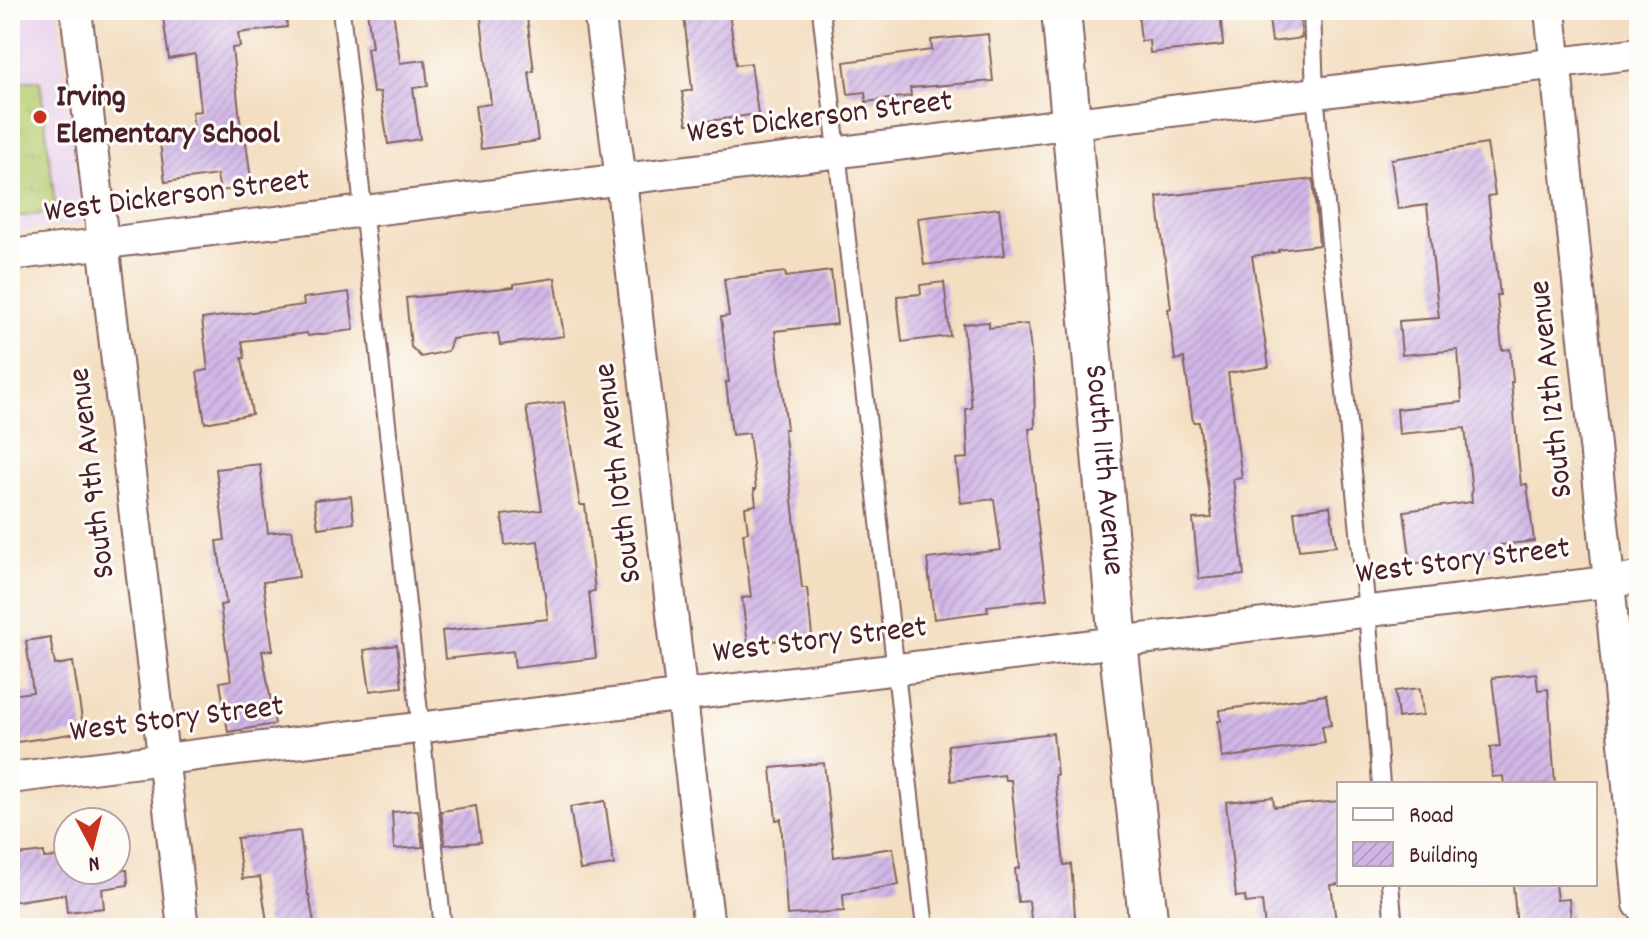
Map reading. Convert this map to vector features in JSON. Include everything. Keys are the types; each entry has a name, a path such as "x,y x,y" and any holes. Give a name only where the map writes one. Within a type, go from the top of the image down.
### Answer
{"street":[{"name":"South 9th Avenue","path":"76,10 183,928"},
{"name":"South 10th Avenue","path":"599,10 709,928"},
{"name":"South 11th Avenue","path":"1061,10 1118,642 1149,928"},
{"name":"South 12th Avenue","path":"1550,10 1639,904"},
{"name":"West Dickerson Street","path":"10,255 1639,53"},
{"name":"West Story Street","path":"10,778 1639,578"}],"lane":[{"path":"341,10 443,928"},
{"path":"821,10 925,928"},
{"path":"1312,10 1315,94 1367,611 1381,782"},
{"path":"1390,886 1394,928"}],"shaded area":[{"name":"Irving Elementary School","path":"10,10 58,10 82,224 10,232"}],"green space":[{"path":"40,80 56,212 10,218 10,83"}],"building":[{"path":"162,10 286,10 287,27 238,33 240,47 232,48 241,128 244,127 252,187 220,191 217,175 165,182 159,135 194,130 192,112 201,111 195,54 169,59"},
{"path":"367,10 393,10 400,63 425,60 428,86 413,88 420,139 388,144 380,92 373,93 367,48 372,47"},
{"path":"480,10 526,10 534,71 529,72 538,141 481,149 475,106 491,104"},
{"path":"1143,10 1220,10 1223,45 1150,53 1149,40 1141,41 1138,13 1143,13"},
{"path":"1268,10 1299,10 1302,38 1272,42"},
{"path":"729,11 736,65 751,63 758,114 687,124 682,92 692,90 684,16"},
{"path":"988,34 993,81 910,88 911,96 866,102 865,92 848,94 844,62 932,50 931,40"},
{"path":"1487,144 1495,195 1488,196 1500,295 1497,295 1502,350 1510,349 1521,485 1527,484 1534,541 1500,545 1501,552 1411,564 1404,511 1472,502 1472,492 1465,428 1399,434 1397,409 1462,402 1458,350 1402,355 1399,321 1439,318 1427,205 1398,209 1391,159"},
{"path":"1313,179 1319,245 1252,256 1269,367 1228,373 1242,478 1233,479 1244,575 1199,579 1193,519 1212,518 1199,422 1193,422 1184,358 1175,360 1157,197"},
{"path":"999,208 1005,255 924,265 918,218"},
{"path":"831,271 837,324 775,331 802,588 807,588 812,636 748,644 742,598 751,597 743,533 748,532 745,507 756,505 756,489 749,433 732,435 721,317 729,316 724,279 785,272 786,277"},
{"path":"555,278 564,336 500,345 498,333 452,339 448,351 421,357 411,347 406,298 514,287 514,284"},
{"path":"944,282 950,336 902,342 897,296 921,294 920,285"},
{"path":"349,292 354,330 242,341 252,414 205,423 197,372 208,370 202,319 304,305 303,298"},
{"path":"989,322 989,328 1028,324 1035,428 1029,429 1047,599 987,606 988,612 934,619 927,559 1001,550 994,499 961,503 956,459 968,458 966,409 972,408 963,324"},
{"path":"564,402 580,505 585,505 595,591 589,592 596,658 515,668 513,651 445,659 442,631 548,619 538,541 505,545 502,515 542,510 526,407"},
{"path":"260,464 268,533 292,530 299,577 263,582 273,650 262,651 275,724 228,732 220,682 231,680 220,605 226,604 217,541 225,540 216,469"},
{"path":"351,496 354,523 318,528 314,500"},
{"path":"1330,506 1336,546 1299,550 1294,511"},
{"path":"50,637 55,665 73,662 84,732 17,742 10,695 33,692 26,641"},
{"path":"397,645 402,687 370,691 364,650"},
{"path":"1536,673 1538,690 1548,689 1555,782 1504,782 1503,776 1492,777 1490,747 1500,746 1492,678"},
{"path":"1420,688 1423,715 1398,718 1395,691"},
{"path":"1326,695 1331,725 1322,726 1325,743 1222,758 1218,721 1221,721 1220,710"},
{"path":"1053,733 1064,865 1071,864 1076,928 1032,928 1029,901 1018,902 1015,869 1020,868 1011,780 1005,780 1004,775 951,781 948,745"},
{"path":"824,763 834,857 893,848 899,885 843,894 844,911 787,915 781,819 776,820 771,768"},
{"path":"1273,797 1274,807 1337,801 1337,884 1331,885 1337,928 1265,928 1262,901 1246,903 1245,896 1236,897 1226,802"},
{"path":"605,801 614,865 580,870 570,807"},
{"path":"476,806 481,842 445,845 441,811"},
{"path":"418,810 423,847 394,849 392,812"},
{"path":"300,831 315,928 268,928 260,877 242,879 237,838"},
{"path":"44,852 44,858 52,857 52,886 122,886 102,889 104,908 67,912 65,894 10,902 10,856"},
{"path":"1513,886 1555,886 1557,900 1569,899 1572,928 1517,928"}],"place":[{"name":"Irving Elementary School","path":"40,117"}]}
